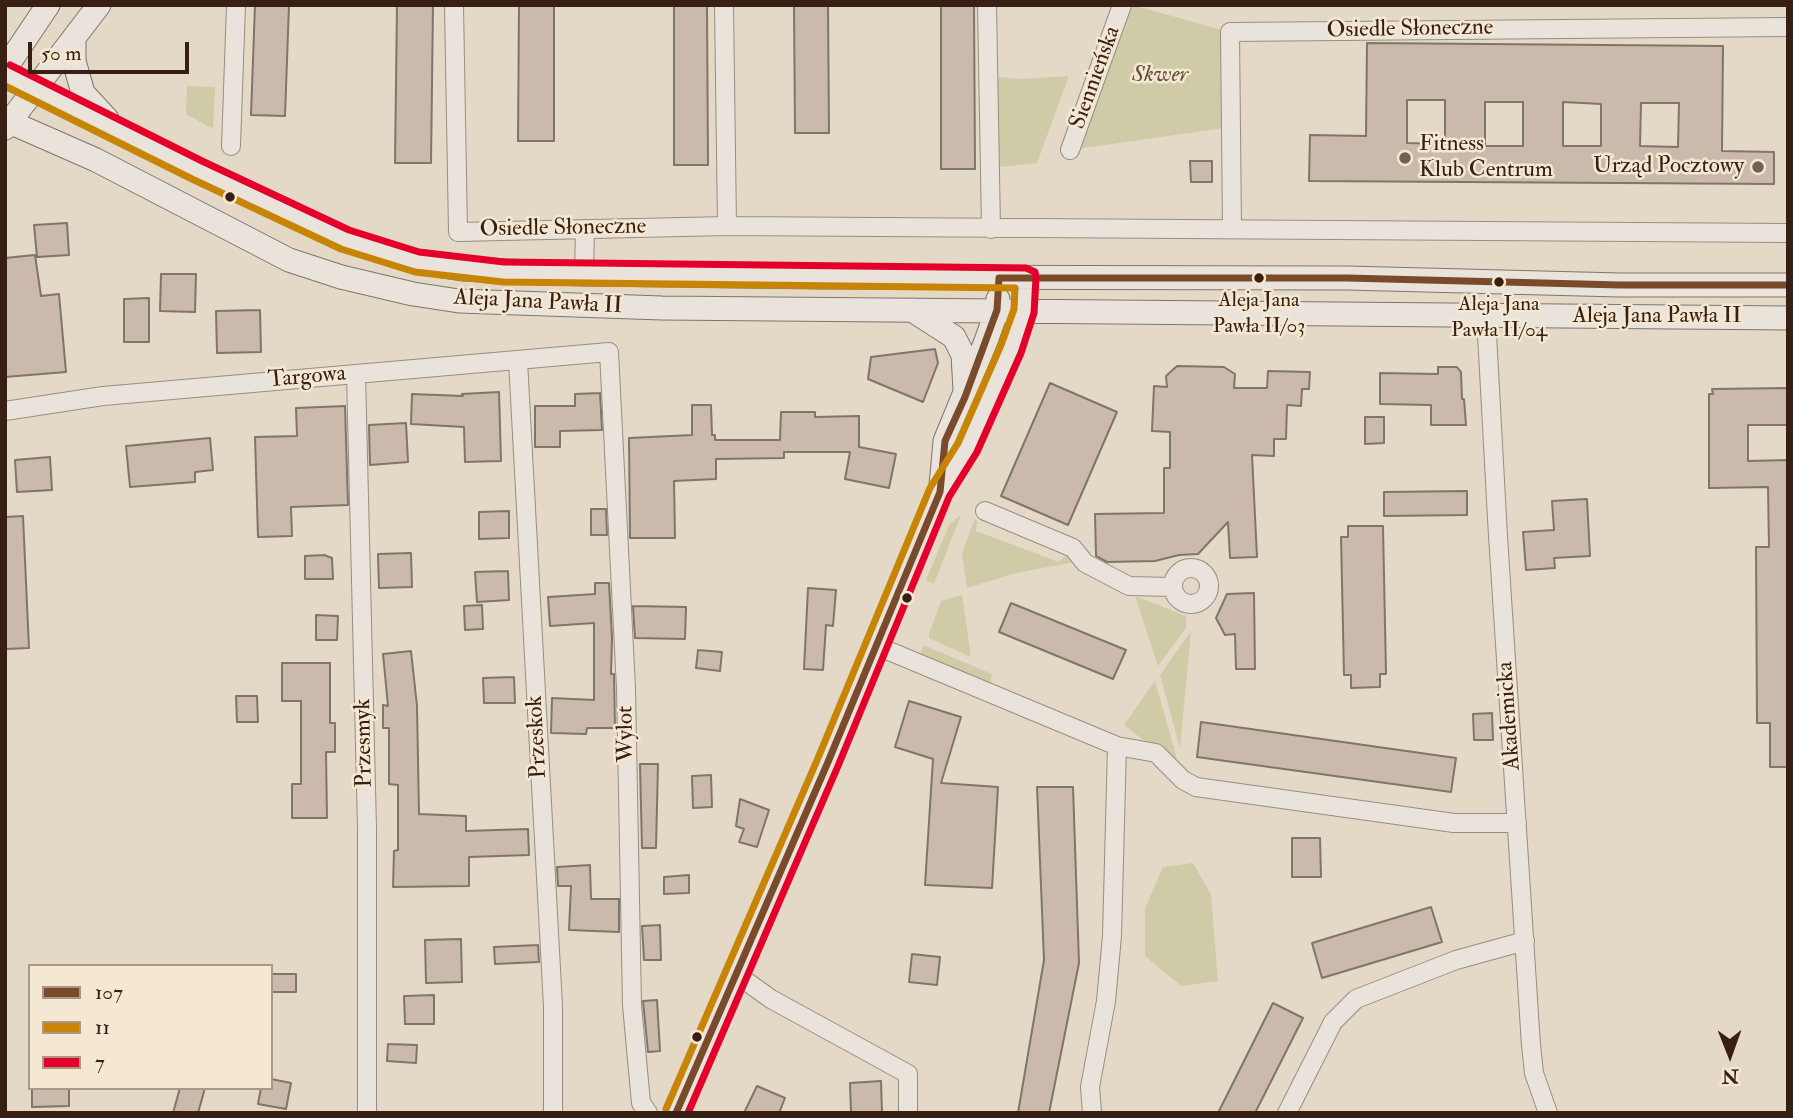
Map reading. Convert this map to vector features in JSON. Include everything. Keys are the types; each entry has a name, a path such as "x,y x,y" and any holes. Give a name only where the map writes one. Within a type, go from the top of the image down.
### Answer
{"main road":[{"path":"5,71 48,5"},
{"path":"7,124 99,5"},
{"path":"74,38 74,61 83,93 116,130"},
{"name":"Aleja Jana Pawła II","path":"5,71 116,130 345,240 417,262 462,269 584,274 1347,278 1620,285 1788,285"},
{"name":"Aleja Jana Pawła II","path":"7,124 96,160 289,260 341,277 413,294 459,300 555,305 912,310 1788,318"},
{"path":"940,492 945,441 965,397 997,310 999,278"},
{"path":"676,1113 877,646 940,492 967,448 1011,349 1024,311 1026,278"},
{"path":"912,310 954,337 963,355 965,397"}],"street":[{"path":"230,146 236,5"},
{"name":"Osiedle Słoneczne","path":"454,5 458,232 727,226 1788,233"},
{"path":"724,5 727,226"},
{"path":"987,5 991,229"},
{"name":"Siennieńska","path":"1070,150 1122,5"},
{"name":"Osiedle Słoneczne","path":"1232,229 1230,32 1788,27"},
{"path":"584,229 584,274"},
{"name":"Akademicka","path":"1486,316 1533,1063 1536,1081 1548,1113"},
{"name":"Targowa","path":"5,411 103,396 609,352"},
{"name":"Wylot","path":"609,352 626,688 632,1004 641,1103 648,1113"},
{"name":"Przeskok","path":"518,361 553,1006 553,1113"},
{"name":"Przesmyk","path":"356,374 367,828 367,1113"},
{"path":"985,511 1073,548 1085,563 1129,586 1173,586"},
{"path":"877,646 1116,746 1156,753 1183,780 1196,787 1454,824 1517,823"},
{"path":"1092,1113 1090,1087 1106,1001 1112,936 1116,746"},
{"path":"1287,1113 1333,1022 1356,999 1456,960 1525,941"},
{"path":"736,974 771,999 908,1074 908,1113"}],"green space":[{"name":"Skwer","path":"1122,5 1132,5 1230,32 1231,127 1070,150"},
{"path":"988,76 1020,79 1069,76 1037,163 990,168"},
{"path":"187,86 215,87 213,129 186,114"},
{"path":"961,515 934,584 926,580 949,525"},
{"path":"975,518 976,531 1059,562 1067,554 1075,562 1016,573 967,588 962,553"},
{"path":"962,595 971,657 929,638 941,601"},
{"path":"1135,596 1186,616 1186,628 1158,666"},
{"path":"1191,631 1180,748 1160,675"},
{"path":"923,645 992,674 990,684 920,656"},
{"path":"1155,681 1179,766 1178,767 1124,725"},
{"path":"1193,863 1211,895 1218,981 1181,986 1145,956 1145,908 1163,867"}],"building":[{"path":"255,5 289,5 285,116 251,115"},
{"path":"397,5 433,5 431,163 395,163"},
{"path":"519,5 554,5 554,141 518,141"},
{"path":"674,5 707,5 708,165 674,165"},
{"path":"794,5 828,5 829,133 795,133"},
{"path":"941,5 974,5 975,169 941,169"},
{"path":"1367,43 1723,46 1722,151 1774,152 1774,184 1309,181 1310,135 1366,136","holes":["1407,100 1445,100 1445,144 1407,143","1485,102 1523,102 1523,146 1485,146","1563,102 1601,104 1601,146 1563,146","1641,103 1679,103 1678,147 1640,146"]},
{"path":"1190,161 1212,161 1212,182 1191,182"},
{"path":"67,223 69,255 37,257 34,225"},
{"path":"35,255 41,296 59,294 66,372 5,377 5,258"},
{"path":"161,274 196,274 195,312 160,311"},
{"path":"149,298 149,342 124,342 124,299"},
{"path":"260,310 261,352 217,353 216,311"},
{"path":"935,349 938,363 923,402 868,379 871,357"},
{"path":"1177,366 1224,367 1235,374 1234,388 1267,388 1268,371 1310,372 1309,389 1302,389 1301,406 1287,405 1286,439 1274,439 1274,456 1252,455 1257,557 1230,558 1228,522 1198,554 1155,561 1107,562 1096,556 1095,514 1164,513 1164,468 1170,468 1170,432 1152,431 1154,386 1167,387 1166,376"},
{"path":"1438,367 1457,367 1461,372 1466,425 1431,425 1431,405 1380,404 1380,373 1438,374"},
{"path":"1050,383 1117,412 1068,525 1001,496"},
{"path":"1788,388 1788,425 1748,425 1748,461 1788,460 1788,767 1770,767 1770,723 1757,723 1756,547 1769,547 1768,487 1709,488 1709,394 1713,394 1712,389"},
{"path":"499,392 501,461 465,462 464,427 411,424 412,394 463,396 462,394"},
{"path":"600,393 602,430 560,431 560,447 535,447 535,406 575,406 575,394"},
{"path":"692,405 711,405 712,435 715,435 715,440 780,440 781,412 815,412 815,417 859,416 859,447 896,454 889,488 845,479 850,452 784,452 784,458 716,459 716,479 674,481 675,538 630,538 629,438 692,435"},
{"path":"345,406 348,505 291,507 292,536 258,537 255,437 297,436 296,408"},
{"path":"1365,417 1384,417 1384,443 1365,444"},
{"path":"406,423 408,462 370,465 369,425"},
{"path":"210,438 213,470 195,472 195,482 130,487 126,446"},
{"path":"50,457 52,490 17,492 15,460"},
{"path":"1467,491 1467,515 1384,516 1384,492"},
{"path":"1587,499 1590,556 1554,558 1555,568 1526,570 1523,532 1554,530 1552,501"},
{"path":"591,509 606,509 607,535 591,535"},
{"path":"509,511 509,538 479,539 479,512"},
{"path":"23,516 29,648 6,649 5,517"},
{"path":"1348,526 1383,526 1386,674 1380,674 1380,687 1351,688 1351,675 1344,675 1341,537 1348,537"},
{"path":"411,553 412,587 379,588 378,554"},
{"path":"324,555 332,558 333,579 305,579 305,556"},
{"path":"508,571 509,600 477,602 475,572"},
{"path":"595,583 609,583 615,728 587,728 586,734 551,733 552,698 594,700 594,623 550,626 548,597 595,594"},
{"path":"808,588 836,590 833,626 826,625 823,670 804,669"},
{"path":"1254,593 1255,669 1236,669 1235,634 1225,635 1216,618 1227,594"},
{"path":"1011,603 1126,650 1113,679 999,632"},
{"path":"482,605 483,629 465,630 464,606"},
{"path":"633,606 686,607 685,639 635,638"},
{"path":"316,615 338,616 337,640 316,640"},
{"path":"698,650 722,652 720,671 696,668"},
{"path":"411,651 417,706 419,814 466,816 466,831 528,829 529,855 469,857 469,886 393,887 394,851 398,850 398,785 389,784 389,728 383,728 383,705 388,706 383,654"},
{"path":"282,663 330,663 330,723 335,723 335,752 326,752 327,818 292,818 292,784 301,784 301,701 282,701"},
{"path":"514,677 515,703 484,703 483,678"},
{"path":"236,696 257,696 258,722 237,722"},
{"path":"909,701 961,717 941,783 998,787 992,888 925,885 933,759 895,747"},
{"path":"1492,713 1493,740 1474,740 1473,714"},
{"path":"1201,722 1456,758 1451,792 1197,757"},
{"path":"640,764 658,764 656,848 642,848"},
{"path":"711,775 712,807 693,808 692,776"},
{"path":"1037,787 1073,787 1079,963 1049,1113 1018,1113 1044,960"},
{"path":"740,799 769,810 757,847 739,842 744,829 736,826"},
{"path":"1292,838 1320,838 1321,877 1292,877"},
{"path":"590,865 591,899 619,899 619,932 569,930 571,886 558,886 557,867"},
{"path":"689,875 689,893 664,894 664,877"},
{"path":"1431,907 1442,942 1322,978 1312,943"},
{"path":"660,925 661,960 644,960 642,926"},
{"path":"461,939 462,982 426,983 425,940"},
{"path":"538,945 539,962 495,964 494,947"},
{"path":"912,954 940,957 937,985 909,982"},
{"path":"273,974 296,974 296,992 273,992"},
{"path":"434,995 434,1024 405,1024 404,996"},
{"path":"657,1000 660,1051 648,1052 643,1001"},
{"path":"1273,1003 1303,1018 1255,1113 1218,1113"},
{"path":"388,1044 417,1045 416,1063 387,1061"},
{"path":"273,1079 291,1083 286,1109 258,1104 261,1090 273,1090"},
{"path":"881,1081 882,1113 851,1113 850,1083"},
{"path":"757,1086 785,1098 779,1113 744,1113"},
{"path":"32,1090 69,1090 69,1106 32,1107"},
{"path":"179,1090 204,1090 198,1113 173,1113"}],"transit line":[{"name":"7","path":"10,65 202,161 349,230 419,252 504,262 1026,268 1035,272 1034,313 1021,353 977,452 949,497 838,766 688,1113"},
{"name":"11","path":"5,86 341,249 415,272 503,282 1015,288 1014,309 1001,345 958,443 930,488 818,758 666,1109"},
{"name":"107","path":"999,278 1347,278 1620,285 1788,285"},
{"name":"107","path":"676,1113 828,762 940,492 945,441 965,397 997,310 999,278"}],"place":[{"name":"Fitness Klub Centrum","path":"1405,158"},
{"name":"Urząd Pocztowy","path":"1758,167"},
{"name":"Aleja Jana Pawła II/03","path":"1259,278"},
{"name":"Aleja Jana Pawła II/04","path":"1499,282"}]}
